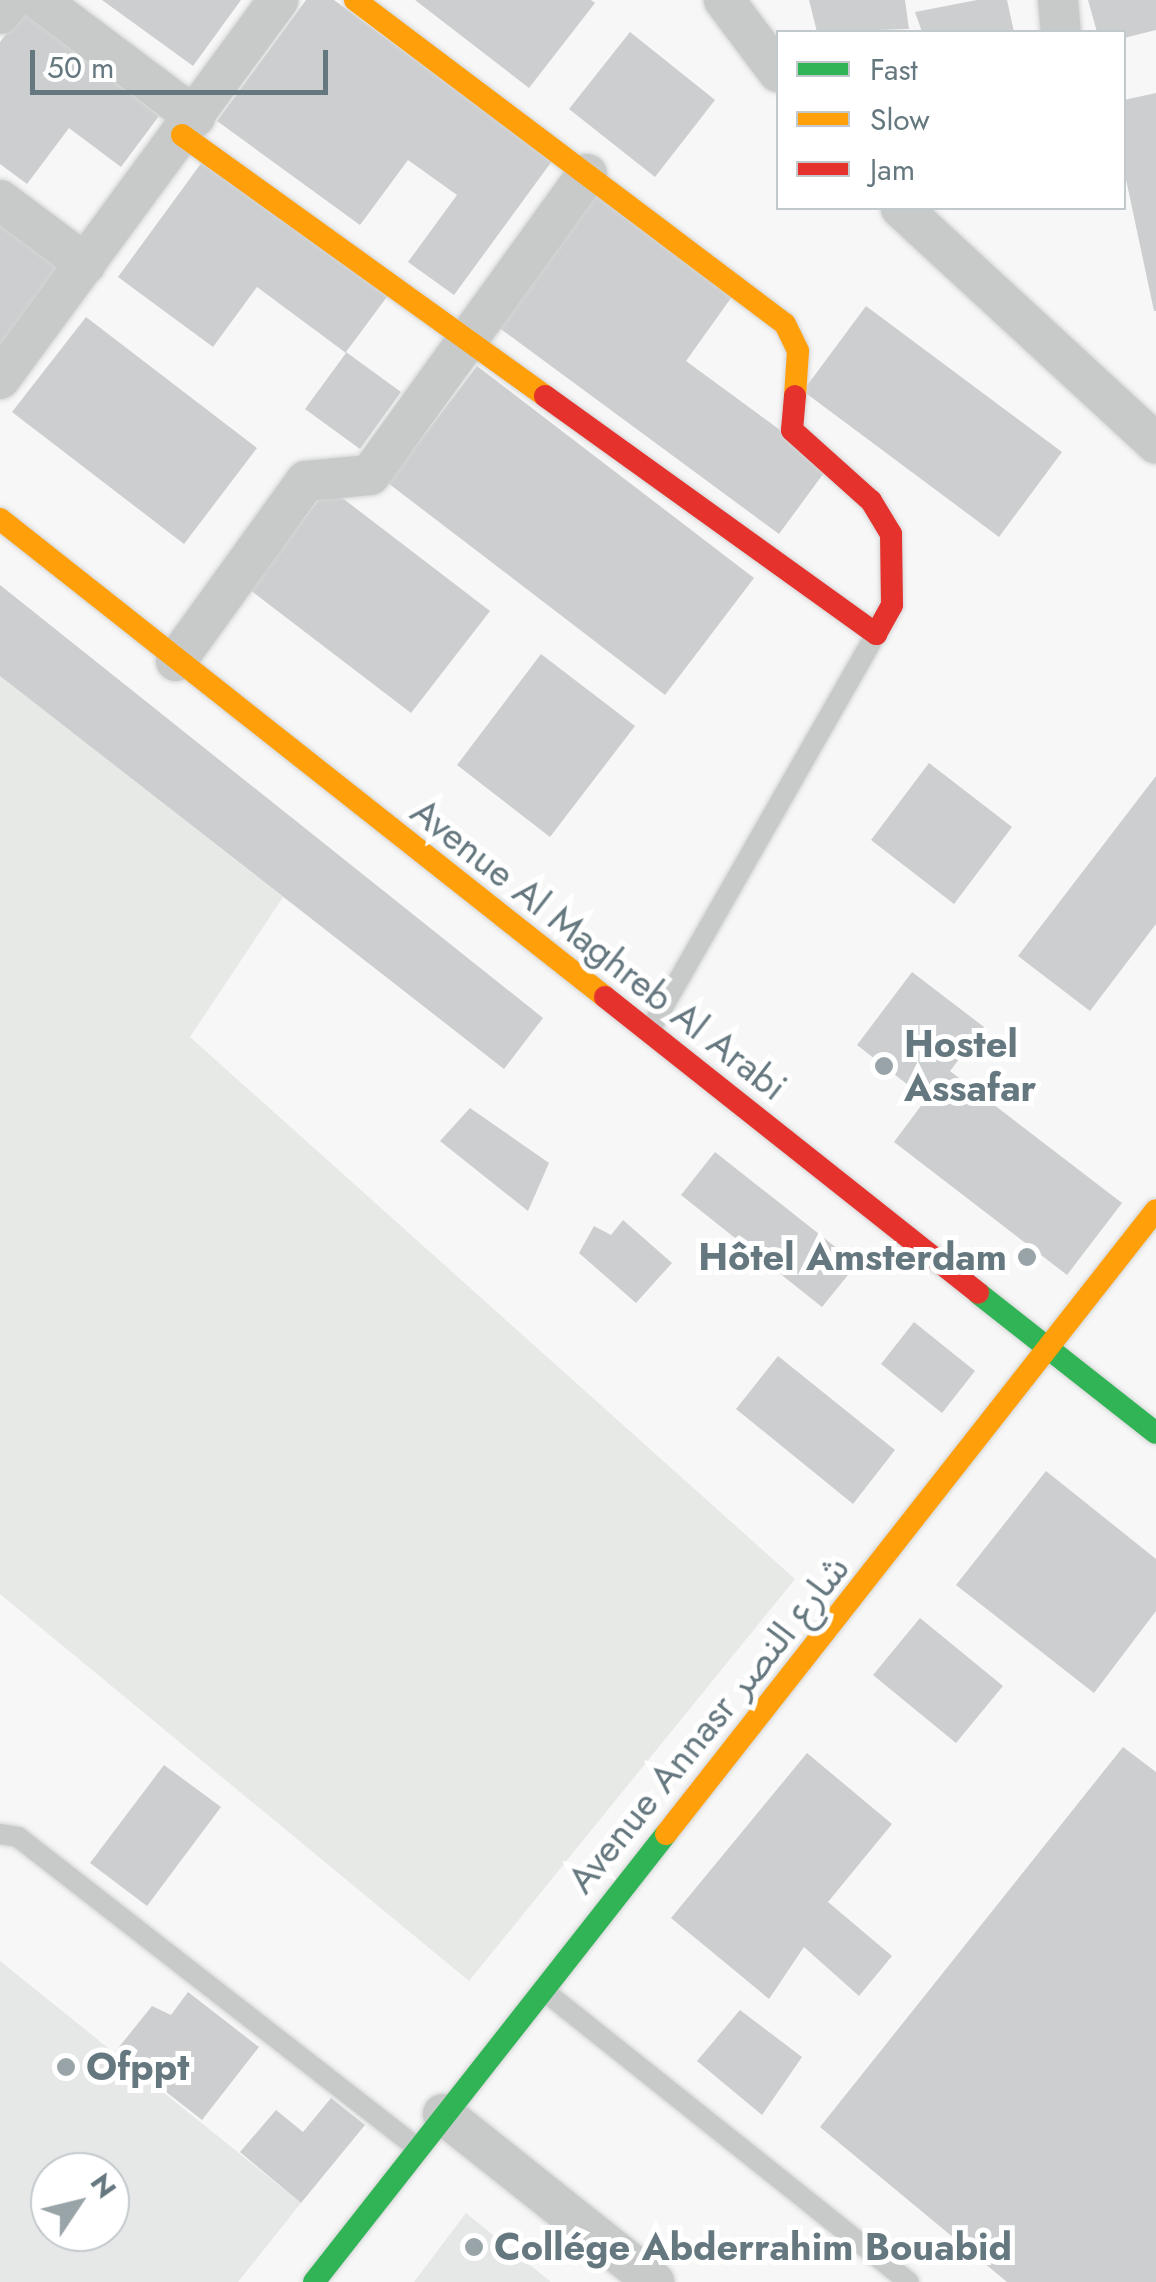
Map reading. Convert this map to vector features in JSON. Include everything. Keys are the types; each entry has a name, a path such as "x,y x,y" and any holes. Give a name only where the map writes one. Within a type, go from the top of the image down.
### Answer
{"street":[{"path":"0,14 11,0"},
{"path":"39,0 188,126 468,340 876,634 892,605 891,534 871,501 792,430 795,339 586,174 355,0"},
{"path":"0,379 278,0"},
{"path":"724,0 776,69"},
{"path":"1058,0 1061,30"},
{"path":"176,661 306,481 370,475 586,174"},
{"path":"0,200 86,264"},
{"path":"903,210 1156,443"},
{"name":"Avenue Al Maghreb Al Arabi","path":"0,519 1156,1433"},
{"name":"Avenue Annasr شارع النصر","path":"314,2282 542,1988 1051,1353 1156,1210"},
{"path":"443,2114 654,2282"}],"lane":[{"path":"649,1032 876,634"},
{"path":"0,1834 18,1836 418,2148"},
{"path":"542,1988 909,2282"}],"shaded area":[{"path":"0,676 283,897 190,1037 795,1579 469,1981 0,1594"},
{"name":"Ofppt","path":"0,1961 301,2203 238,2282 0,2282"},
{"name":"Collége Abderrahim Bouabid","path":"466,2213 551,2282 414,2282"}],"building":[{"path":"102,0 241,0 193,66"},
{"path":"306,0 334,0 552,161 454,295 408,262 457,195 408,160 360,225 217,121"},
{"path":"415,0 591,0 595,3 529,88"},
{"path":"809,0 905,0 909,29 816,30"},
{"path":"977,0 1007,0 1014,30 921,30 915,12"},
{"path":"1088,0 1156,0 1156,30 1126,38 1126,30 1096,30"},
{"path":"22,12 159,116 121,167 69,128 27,184 0,164 0,42"},
{"path":"630,32 715,100 655,177 569,109"},
{"path":"1156,93 1156,311 1126,179 1126,100"},
{"path":"205,158 389,294 346,352 401,392 360,449 305,409 346,353 257,287 213,347 118,277"},
{"path":"594,187 736,291 686,361 829,466 779,534 494,324"},
{"path":"0,213 69,268 0,356"},
{"path":"866,306 1062,452 999,537 803,391"},
{"path":"86,317 257,448 184,544 12,412"},
{"path":"477,366 754,578 665,695 388,483"},
{"path":"328,487 490,611 411,713 250,590"},
{"path":"0,585 543,1018 504,1069 0,676"},
{"path":"541,654 635,726 550,837 457,765"},
{"path":"929,763 1012,827 954,904 871,840"},
{"path":"1156,776 1156,924 1090,1011 1018,956"},
{"path":"912,972 984,1027 950,1071 1122,1203 1067,1275 894,1142 926,1099 857,1045"},
{"path":"470,1108 549,1163 528,1211 440,1141"},
{"path":"715,1152 857,1264 822,1307 681,1195"},
{"path":"623,1220 672,1263 636,1303 579,1253 594,1226 611,1235"},
{"path":"914,1322 975,1371 942,1413 881,1364"},
{"path":"778,1356 895,1450 853,1504 736,1409"},
{"path":"1046,1471 1156,1559 1156,1611 1094,1693 956,1585"},
{"path":"920,1618 1003,1686 956,1743 873,1675"},
{"path":"1123,1747 1156,1772 1156,2282 1007,2282 820,2127"},
{"path":"807,1753 892,1824 828,1902 892,1956 859,1996 804,1947 769,1999 671,1918"},
{"path":"164,1765 221,1807 147,1906 90,1863"},
{"path":"188,1992 259,2047 202,2120 115,2052 152,2006 171,2015"},
{"path":"740,2010 802,2057 762,2115 697,2061"},
{"path":"331,2098 365,2125 301,2203 240,2152 276,2110 303,2132"}],"traffic: fast":[{"path":"978,1293 1156,1433"},
{"path":"314,2282 666,1834"}],"traffic: slow":[{"path":"355,0 785,324 798,351 795,396"},
{"path":"182,135 545,396"},
{"path":"0,519 605,997"},
{"path":"666,1834 1156,1210"}],"traffic: jam":[{"path":"545,396 876,634 892,605 891,534 871,501 792,430 795,396"},
{"path":"605,997 978,1293"}],"place":[{"name":"Hostel Assafar","path":"884,1066"},
{"name":"Hôtel Amsterdam","path":"1027,1257"},
{"name":"Ofppt","path":"66,2067"},
{"name":"Collége Abderrahim Bouabid","path":"474,2247"}]}
